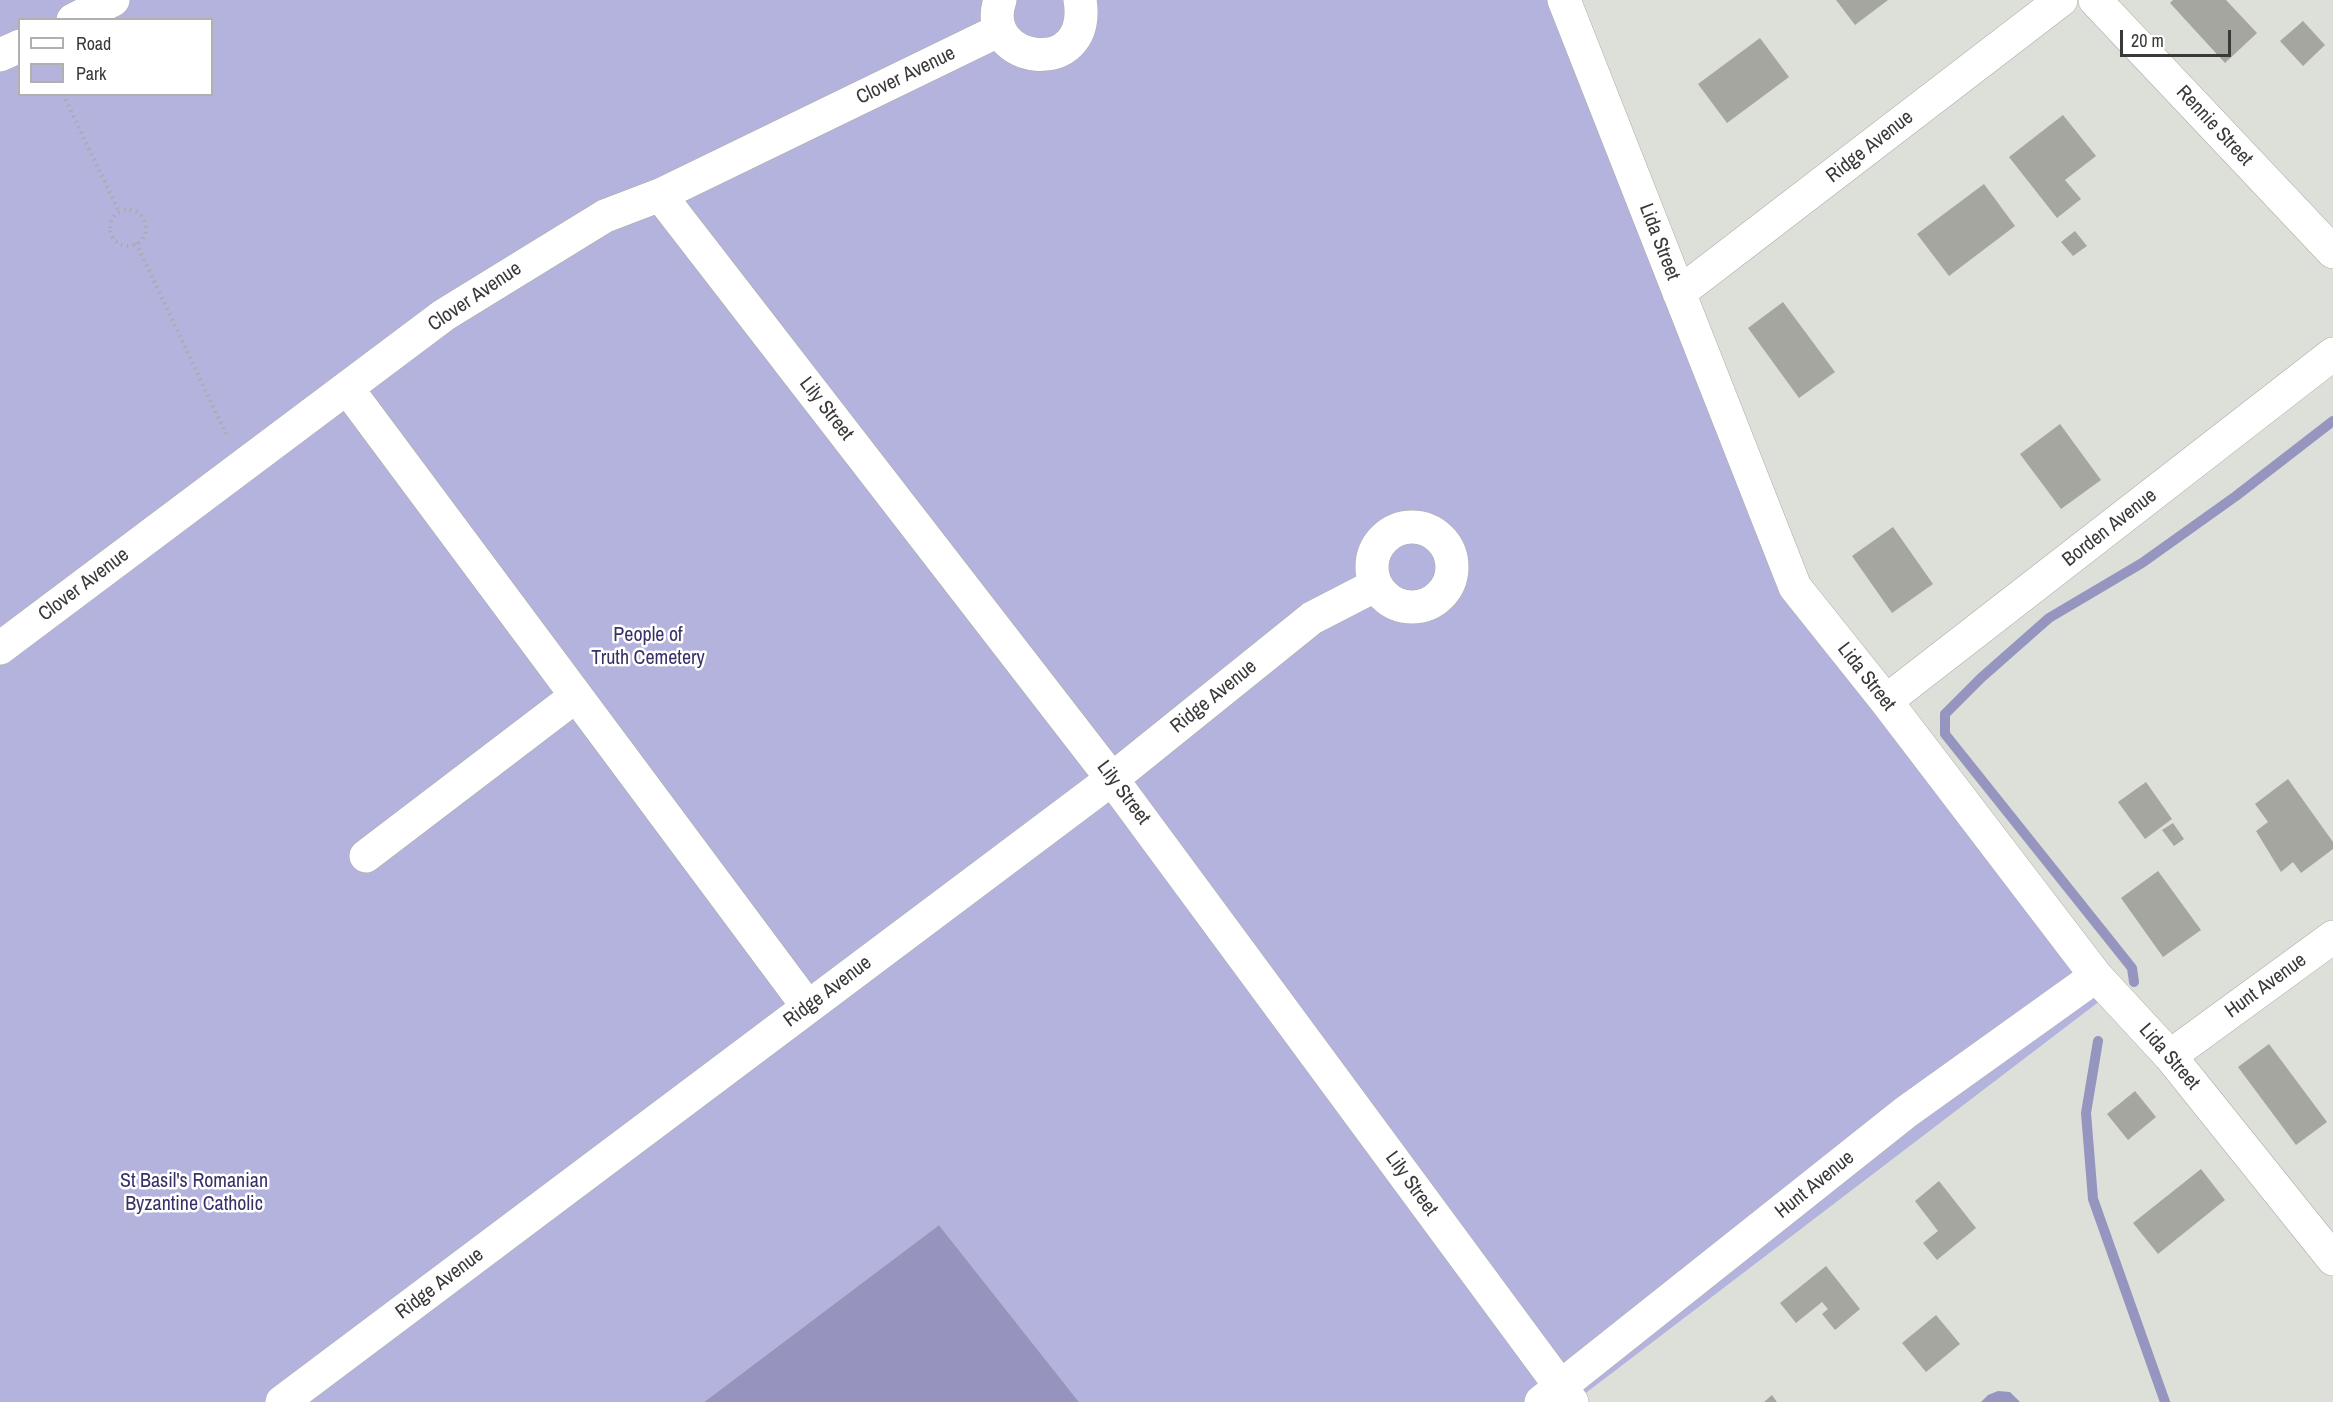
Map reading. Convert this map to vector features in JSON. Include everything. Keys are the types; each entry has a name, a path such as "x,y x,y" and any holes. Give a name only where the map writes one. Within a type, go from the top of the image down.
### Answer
{"street":[{"path":"77,18 113,0"},
{"name":"Clover Avenue","path":"0,648 444,315 541,253 605,216 660,195 1000,15 1009,43 1020,51 1034,56 1048,55 1062,50 1080,28 1082,13 1080,0"},
{"name":"Lida Street","path":"1564,0 1795,588 1886,701 2096,976 2170,1056 2333,1258"},
{"name":"Ridge Avenue","path":"1679,293 2061,0"},
{"name":"Rennie Street","path":"2095,0 2333,252"},
{"path":"0,55 18,47"},
{"name":"Lily Street","path":"660,195 1112,779 1558,1397"},
{"name":"Borden Avenue","path":"1886,701 2333,354"},
{"path":"347,388 808,1007"},
{"name":"Ridge Avenue","path":"282,1402 1112,779 1312,618 1376,585"},
{"path":"366,856 576,696"},
{"name":"Hunt Avenue","path":"2170,1056 2333,937"},
{"name":"Hunt Avenue","path":"1558,1397 1906,1112 2096,976"}],"path":[{"path":"64,96 119,212"},
{"path":"132,210 145,222 145,234 136,243 120,244 111,236 110,225 119,212 132,210"},
{"path":"136,243 242,467"}],"green space":[{"name":"People of Truth Cemetery","path":"0,0 1561,0 1777,563 2113,991 1574,1402 1079,1402 939,1225 704,1402 0,1402"}],"shaded area":[{"path":"939,1225 1079,1402 704,1402"},
{"path":"1998,1391 2010,1392 2020,1402 1981,1402 1988,1395"}],"building":[{"path":"1836,0 1888,0 1855,25"},
{"path":"2173,0 2226,0 2257,33 2225,63 2170,3"},
{"path":"2303,21 2325,45 2303,66 2280,41"},
{"path":"1760,38 1789,77 1727,123 1698,84"},
{"path":"2063,115 2096,156 2065,180 2081,199 2057,218 2009,157"},
{"path":"1984,184 2015,226 1949,276 1917,234"},
{"path":"2075,231 2087,246 2073,256 2061,242"},
{"path":"1783,302 1835,372 1799,398 1748,328"},
{"path":"2060,424 2101,480 2061,509 2020,454"},
{"path":"1893,527 1933,584 1892,613 1852,556"},
{"path":"2288,779 2333,842 2333,849 2301,873 2293,862 2281,872 2256,831 2268,822 2255,804"},
{"path":"2146,782 2172,819 2145,839 2118,802"},
{"path":"2173,823 2184,839 2174,846 2162,830"},
{"path":"2158,871 2201,930 2163,957 2121,898"},
{"path":"2269,1044 2327,1122 2296,1145 2238,1067"},
{"path":"2135,1091 2156,1117 2128,1140 2107,1114"},
{"path":"2201,1169 2225,1200 2158,1254 2133,1223"},
{"path":"1939,1181 1976,1228 1937,1260 1923,1243 1938,1231 1915,1201"},
{"path":"1826,1266 1860,1309 1835,1330 1822,1314 1828,1309 1822,1302 1796,1323 1780,1303"},
{"path":"1936,1315 1960,1344 1926,1372 1902,1343"},
{"path":"1772,1395 1777,1402 1764,1402"}],"waterway":[{"path":"2134,982 2132,968 1945,734 1945,714 1981,678 2049,618 2142,563 2236,496 2333,421"},
{"path":"2098,1041 2086,1113 2093,1199 2165,1402"}],"park label":[{"name":"St Basil's Romanian Byzantine Catholic","path":"194,1194"}]}
